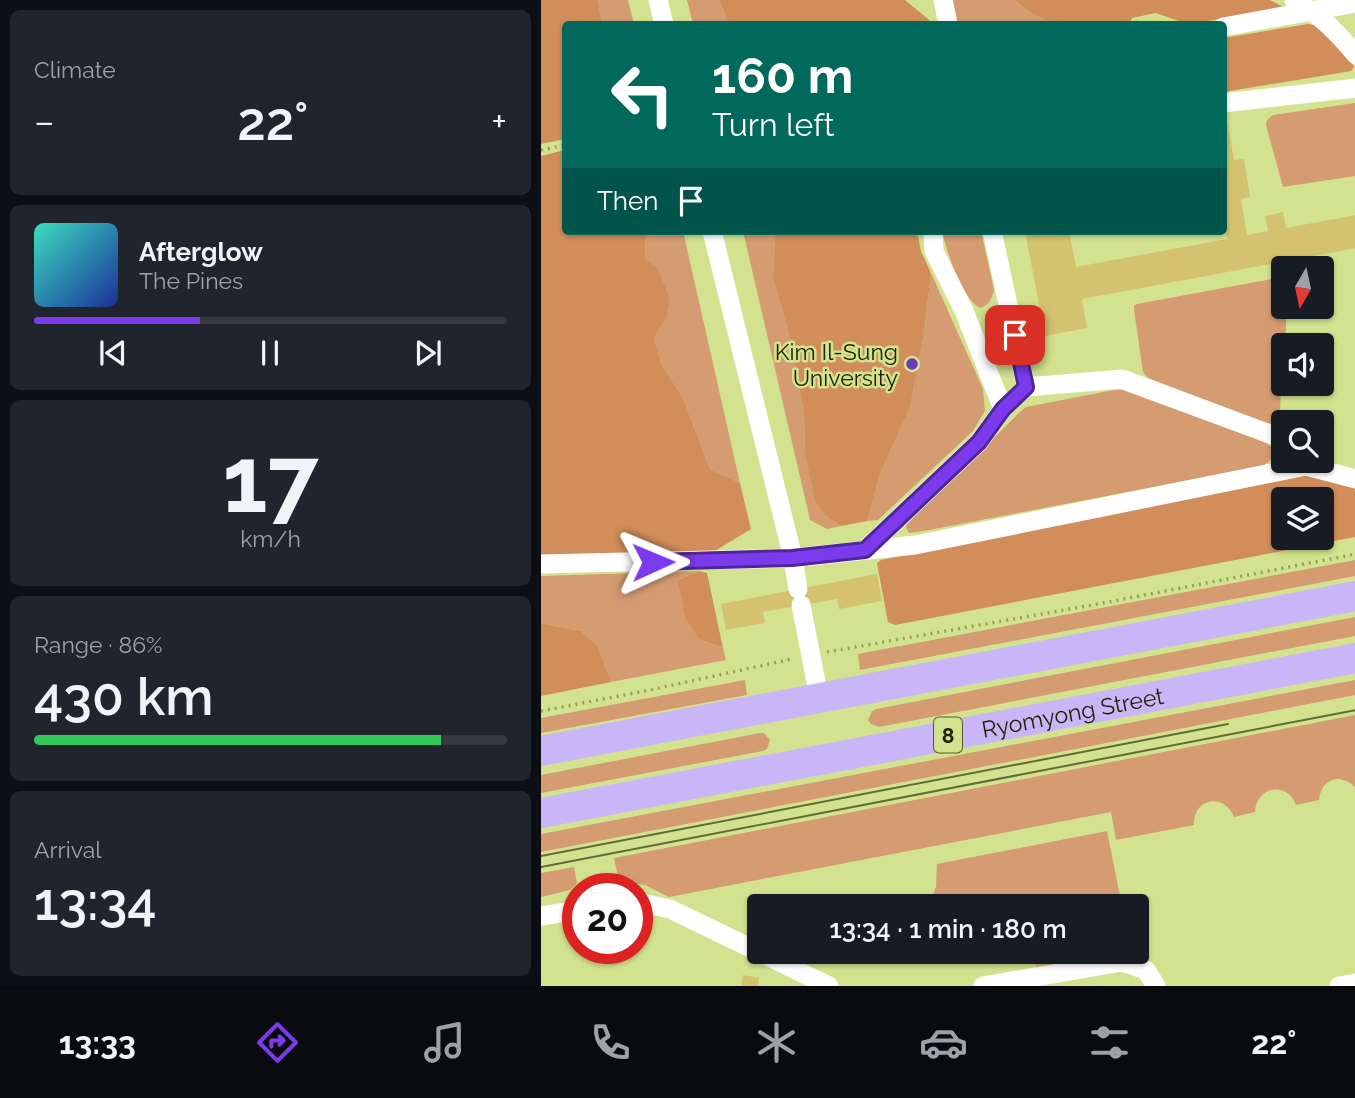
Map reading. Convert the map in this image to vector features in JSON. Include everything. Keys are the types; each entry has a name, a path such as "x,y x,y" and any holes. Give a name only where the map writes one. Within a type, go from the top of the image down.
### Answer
{"highway":[{"path":"541,751 1355,596"},
{"name":"Ryomyong Street","path":"541,813 1355,658"}],"street":[{"path":"658,0 663,21"},
{"path":"943,0 947,21"},
{"path":"1294,0 1335,30 1355,55"},
{"path":"1227,26 1355,4"},
{"path":"1227,103 1355,88"},
{"path":"713,235 792,558 819,698"},
{"path":"934,235 934,251 964,310 1003,409"},
{"path":"993,235 1026,387"},
{"path":"865,550 979,442 1003,409 1026,387 1122,379 1271,433"},
{"path":"541,564 792,558 915,545 1271,470"},
{"path":"1334,473 1355,480"},
{"path":"653,905 670,909 829,986"},
{"path":"541,916 562,913"},
{"path":"983,986 1122,962 1146,970 1156,986"},
{"path":"1338,986 1355,983"}],"path":[{"path":"541,150 562,146"},
{"path":"541,711 811,655 1355,554"}],"shaded area":[{"path":"541,0 598,0 602,21 562,21 562,140 541,144"},
{"path":"598,0 628,0 633,21 602,21"},
{"path":"687,0 719,0 728,21 692,21"},
{"path":"719,0 905,0 930,21 728,21"},
{"path":"953,0 1015,0 1047,21 956,21"},
{"path":"1015,0 1270,0 1287,9 1207,21 1179,21 1156,13 1132,18 1130,21 1047,21"},
{"path":"1308,24 1319,26 1354,67 1351,71 1227,92 1227,38"},
{"path":"1355,103 1355,176 1283,187 1266,125 1267,120 1273,115"},
{"path":"562,151 562,235 646,235 645,260 657,267 670,299 666,319 654,338 661,363 683,398 710,469 740,483 751,529 710,554 541,557 541,156"},
{"path":"646,235 684,235 740,483 710,469 683,398 661,363 654,338 666,319 645,260"},
{"path":"744,235 776,235 773,278 791,342 804,414 805,453 826,516 841,526 827,529 810,520"},
{"path":"918,235 921,251 931,273 924,334 910,408 880,474 867,521 841,526 826,516 816,503 805,453 804,414 791,342 773,278 775,237"},
{"path":"943,235 982,235 994,290 990,301 983,307 973,303 967,295 951,261"},
{"path":"931,273 983,389 985,411 973,431 878,520 867,521 880,474 910,408 924,334"},
{"path":"1271,279 1271,319 1286,319 1286,333 1271,333 1271,396 1281,396 1280,410 1271,410 1271,424 1148,378 1143,372 1134,310 1137,304"},
{"path":"1122,390 1260,440 1271,447 1271,459 1263,466 909,533 907,524 1026,407"},
{"path":"1306,475 1355,485 1355,537 1334,541 1334,487 1271,487 1271,550 1287,550 895,625 888,622 877,563 881,560"},
{"path":"1355,560 1355,576 860,670 858,654"},
{"path":"699,571 678,580 699,639 723,648 726,660 611,682 598,646 581,631 541,623 541,576"},
{"path":"699,571 707,573 723,648 699,639 685,617 678,580"},
{"path":"1355,617 1355,636 879,727 868,720 876,709"},
{"path":"541,623 581,631 598,646 611,682 541,696"},
{"path":"745,680 747,695 541,733 541,718"},
{"path":"1355,680 1355,695 541,852 541,834"},
{"path":"1355,715 1355,787 1343,780 1332,780 1323,787 1319,800 1296,805 1286,792 1273,790 1261,797 1255,812 1234,817 1223,804 1210,802 1198,809 1194,825 1116,840 1111,812 669,897 653,889 653,873 617,873 614,858"},
{"path":"764,733 770,740 767,749 763,751 541,793 541,775"},
{"path":"1107,831 1120,894 933,894 937,864"},
{"path":"574,867 575,873 562,873 562,892 541,897 541,873"}],"building":[{"path":"1227,120 1234,160 1244,159 1250,197 1241,199 1247,235 1268,231 1265,216 1283,212 1286,228 1356,215 1356,248 1313,256 1271,256 1271,264 1082,299 1087,328 1045,336 1026,235 1070,235 1076,267 1227,239"},
{"path":"877,574 882,601 839,609 837,599 763,612 765,623 726,630 721,604"},
{"path":"1035,964 1054,964 1036,968"},
{"path":"743,975 759,978 758,986 741,986"}],"tram line":[{"path":"541,867 1356,710"},
{"path":"541,856 1228,724"}],"place":[{"name":"Kim Il-Sung University","path":"912,364"}],"route":[{"path":"653,562 792,558 865,550 979,442 1003,409 1026,387 1015,335"}]}
